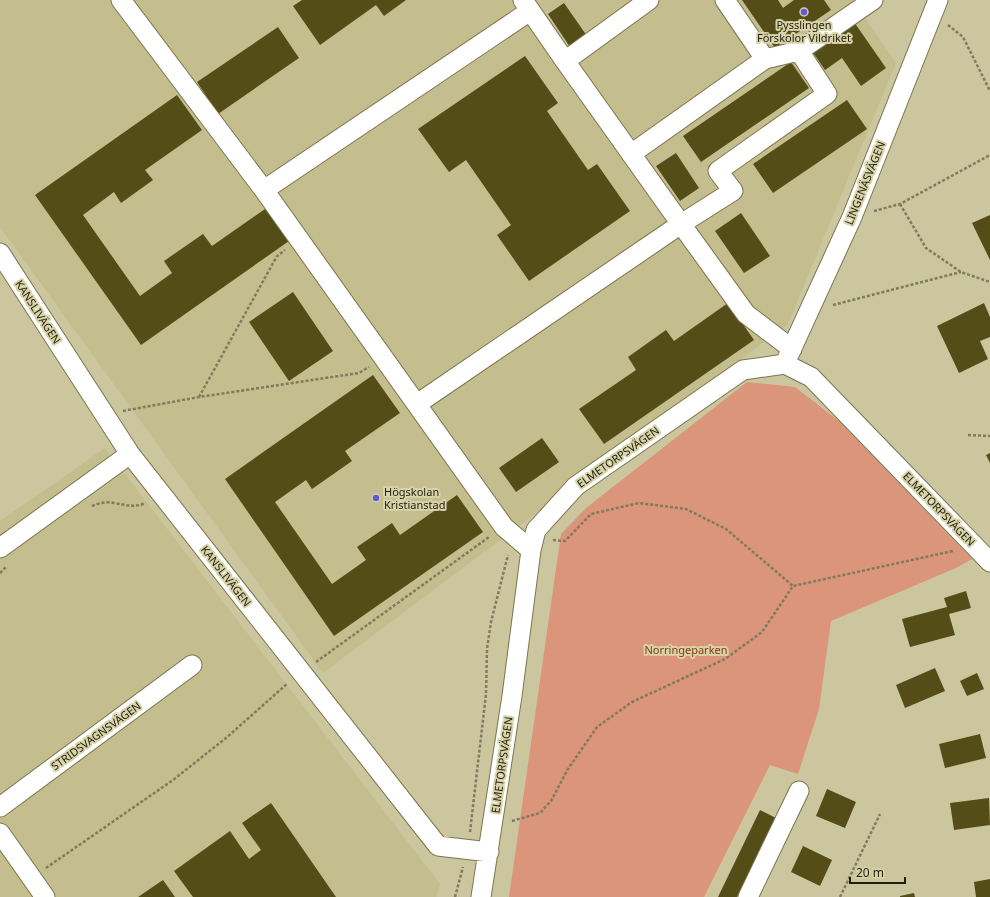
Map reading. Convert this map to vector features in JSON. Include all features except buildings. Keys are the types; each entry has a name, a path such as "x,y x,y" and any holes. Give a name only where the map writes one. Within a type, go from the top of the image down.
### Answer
{"street":[{"path":"121,0 264,190 509,531 531,550"},
{"path":"565,61 649,0"},
{"path":"724,0 765,59"},
{"path":"631,154 765,59 799,50 873,0"},
{"path":"264,190 527,5 565,61 746,314 788,357"},
{"name":"LINGENÄSVÄGEN","path":"788,357 852,217 936,6"},
{"path":"417,404 681,224 733,191 718,171 827,94 799,50"},
{"name":"KANSLIVÄGEN","path":"0,252 130,454 438,846 489,852"},
{"name":"ELMETORPSVÄGEN","path":"481,897 512,696 531,550 536,530 576,486 743,370 788,357 811,378 990,562"},
{"path":"4,556 130,454"},
{"name":"STRIDSVAGNSVÄGEN","path":"0,807 192,665"},
{"path":"748,897 799,791"},
{"path":"0,833 46,897"}],"path":[{"path":"936,6 963,37 990,91"},
{"path":"852,217 900,204 990,155"},
{"path":"900,204 926,248 961,272 990,282"},
{"path":"199,397 277,256 300,240"},
{"path":"809,311 961,272"},
{"path":"120,412 199,397 359,373 384,357"},
{"path":"968,435 990,436"},
{"path":"91,506 105,502 135,506 151,501 161,493"},
{"path":"548,540 565,541 591,514 598,512 640,503 686,509 726,529 793,586"},
{"path":"32,877 173,780 226,738 302,672 509,531"},
{"path":"455,897 467,849 474,806 486,694 487,649 509,531"},
{"path":"509,822 540,813 551,801 568,769 597,727 632,702 725,659 762,632 793,586 975,546"},
{"path":"0,573 4,556"},
{"path":"840,897 880,814"}],"shaded area":[{"name":"Högskolan Kristianstad","path":"0,0 853,0 896,63 788,324 323,673 0,227"},
{"path":"105,448 440,884 436,897 0,897 0,521"}],"green space":[{"name":"Norringeparken","path":"747,382 795,387 839,421 972,559 956,568 831,621 819,709 798,774 770,765 704,897 509,897 561,534 586,508"}],"place":[{"name":"Pysslingen Förskolor Vildriket","path":"804,12"},
{"name":"Högskolan Kristianstad","path":"376,498"}]}
